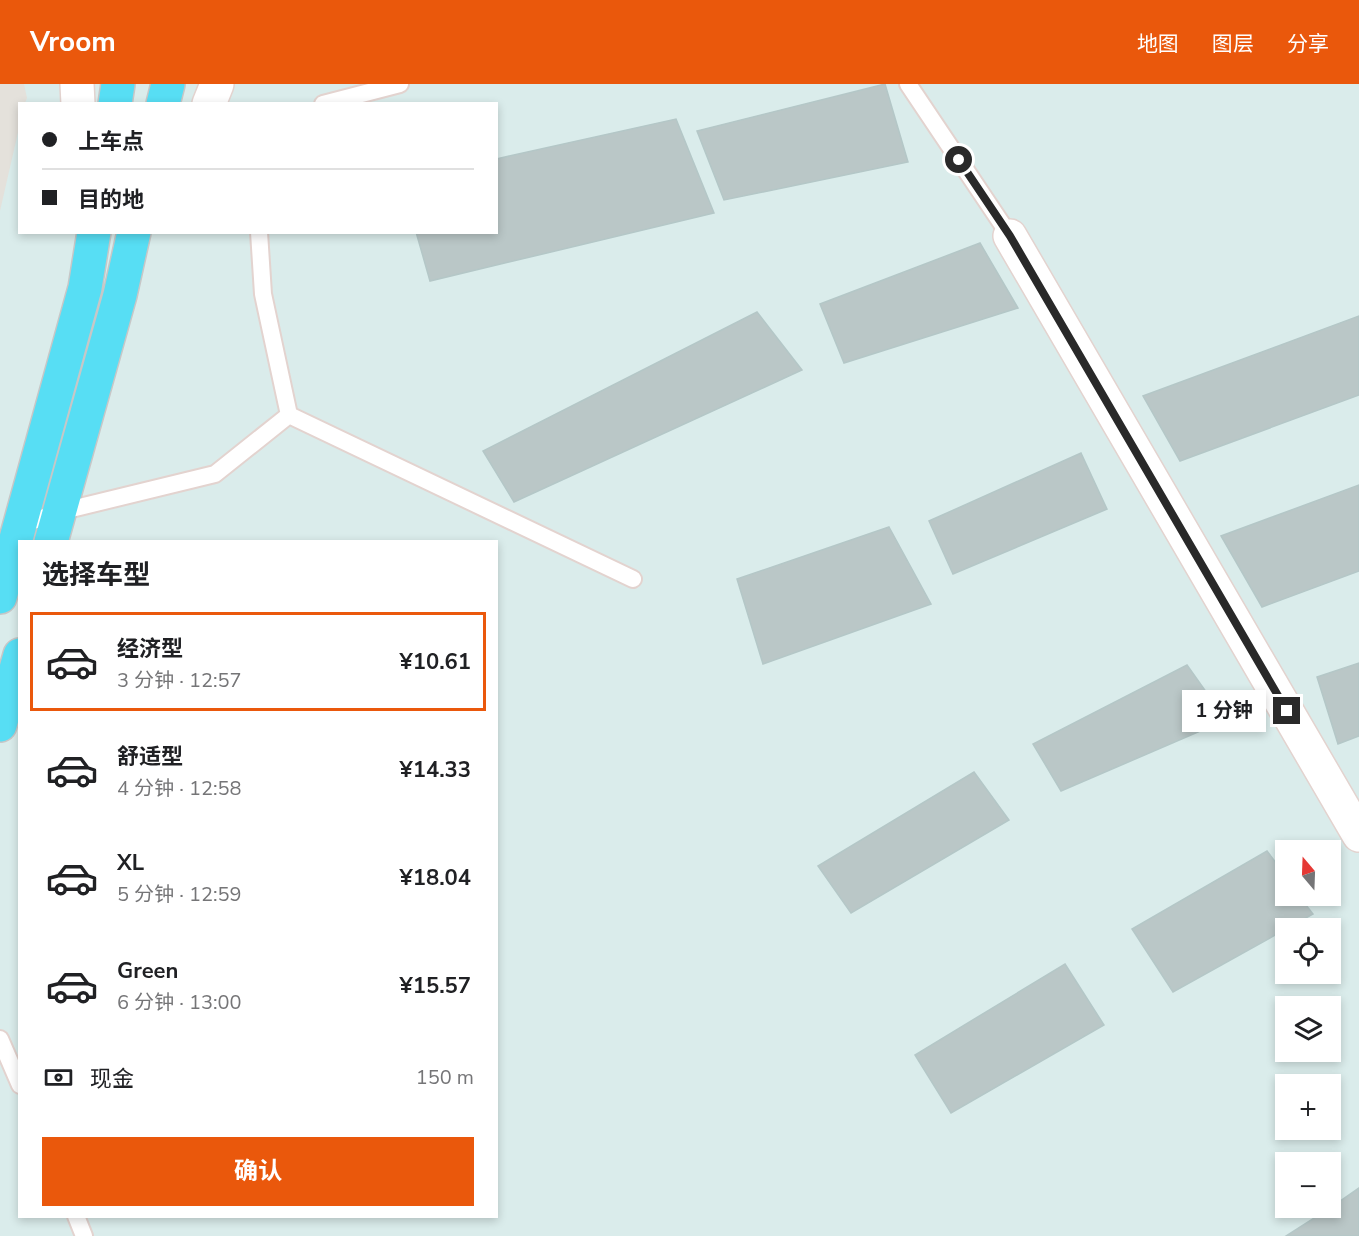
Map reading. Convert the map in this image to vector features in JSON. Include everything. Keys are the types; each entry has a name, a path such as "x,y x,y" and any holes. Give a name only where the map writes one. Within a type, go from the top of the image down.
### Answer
{"main road":[{"path":"115,102 118,84"},
{"path":"164,102 168,84"},
{"path":"0,597 85,288 94,234"},
{"path":"55,527 120,295 134,234"},
{"path":"0,725 18,662"}],"street":[{"path":"77,84 78,102"},
{"path":"82,234 85,288"},
{"path":"120,295 148,234"},
{"path":"1010,236 1359,835"}],"lane":[{"path":"331,102 400,84"},
{"path":"908,84 1010,236"},
{"path":"259,234 262,294 289,415"},
{"path":"20,526 55,527 215,474 289,415"},
{"path":"289,415 633,579"},
{"path":"0,1039 18,1080"},
{"path":"77,1218 84,1236"}],"shaded area":[{"path":"0,84 24,84 27,98 25,102 18,102 18,132 0,211"}],"building":[{"path":"885,84 908,162 724,200 697,131"},
{"path":"676,119 714,213 430,281 417,234 498,234 498,159"},
{"path":"980,243 1018,308 844,363 820,304"},
{"path":"757,312 802,370 514,502 483,451"},
{"path":"1359,316 1359,395 1180,461 1143,396"},
{"path":"1081,453 1107,509 953,574 929,521"},
{"path":"1359,485 1359,571 1262,607 1221,536"},
{"path":"889,527 931,604 763,664 737,579"},
{"path":"1359,663 1359,736 1338,744 1317,677"},
{"path":"1187,665 1226,720 1061,791 1033,744"},
{"path":"974,772 1009,820 851,913 818,866"},
{"path":"1267,851 1275,862 1275,906 1307,906 1313,914 1306,918 1275,918 1275,935 1173,992 1132,929"},
{"path":"1065,964 1104,1025 951,1113 915,1055"},
{"path":"1359,1188 1359,1236 1286,1236 1314,1218 1341,1218 1341,1200"}],"route":[{"path":"959,160 1010,236 1287,711"}]}
